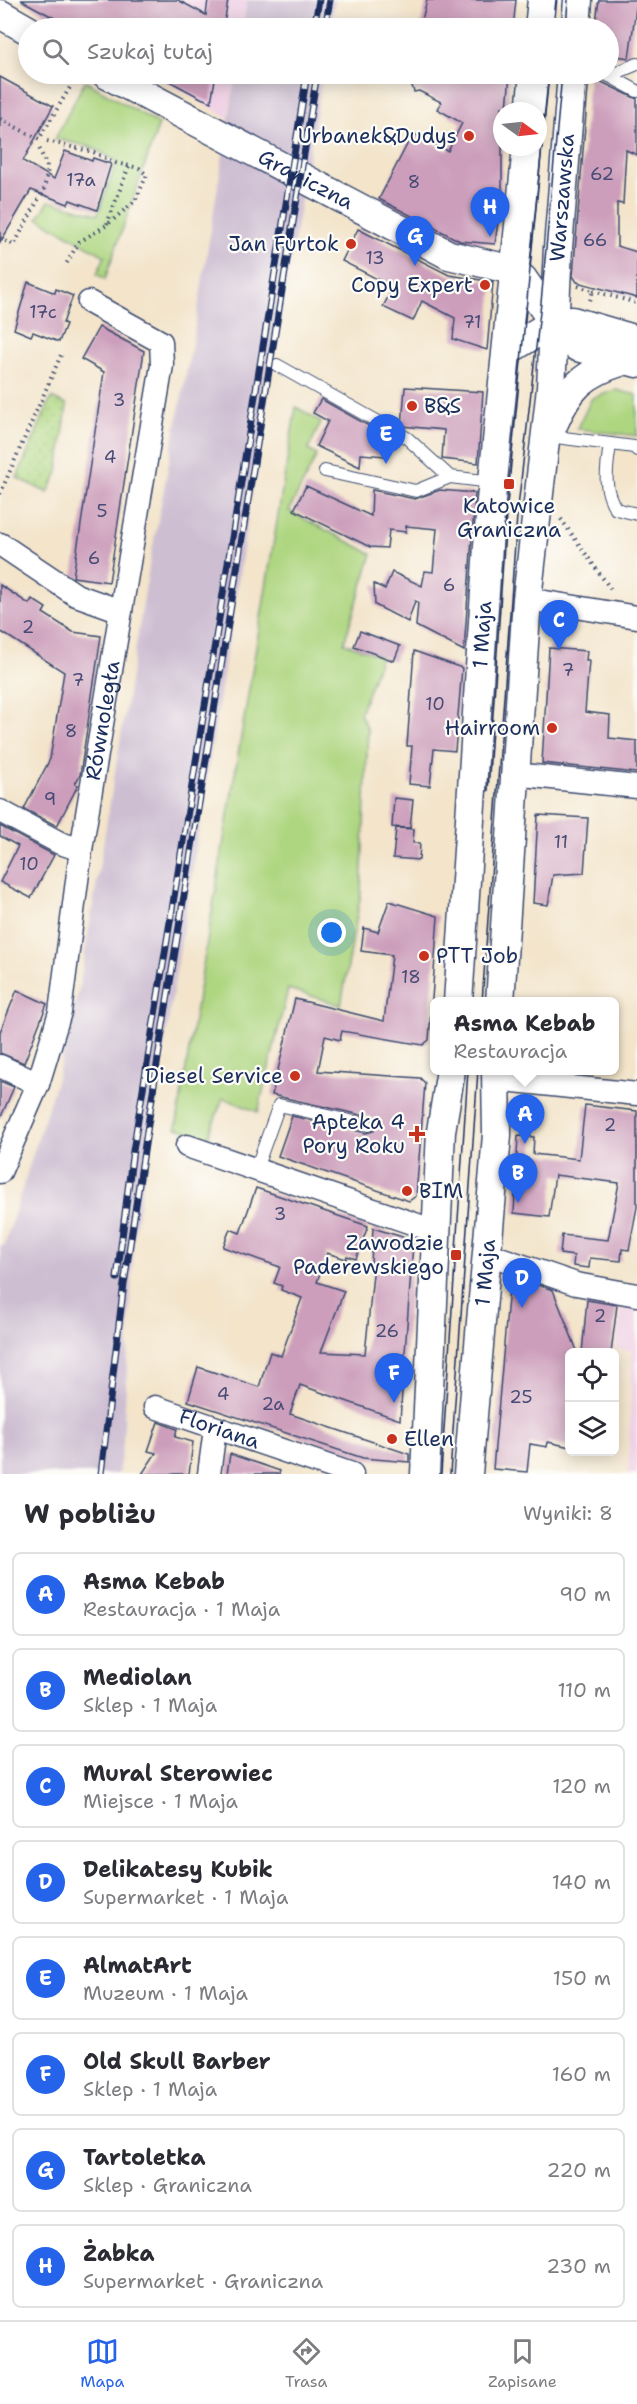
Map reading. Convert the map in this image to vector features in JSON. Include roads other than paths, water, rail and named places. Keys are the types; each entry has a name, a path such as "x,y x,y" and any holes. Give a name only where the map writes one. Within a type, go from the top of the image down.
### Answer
{"street":[{"path":"540,18 542,0"},
{"path":"577,18 578,0"},
{"path":"0,14 18,24"},
{"name":"Graniczna","path":"125,84 449,255 513,270"},
{"path":"531,102 533,84"},
{"name":"Warszawska","path":"555,322 558,248 571,84"},
{"name":"Warszawska","path":"513,270 525,156"},
{"path":"558,248 513,270 555,322 560,332 577,347 632,355"},
{"name":"1 Maja","path":"458,997 492,482 507,351 513,270"},
{"name":"Równoległa","path":"0,1172 38,1084 60,1012 81,850 162,365 161,342 89,302"},
{"path":"507,351 555,322"},
{"name":"1 Maja","path":"500,997 527,599 546,441 555,322"},
{"path":"546,441 561,406 573,388 604,367 632,355"},
{"path":"0,544 76,595 121,611"},
{"path":"527,599 633,616"},
{"path":"514,774 637,787"},
{"path":"0,811 60,843 81,850"},
{"path":"0,1066 38,1084"},
{"path":"425,1474 441,1131 450,1075"},
{"path":"496,1075 637,1094"},
{"name":"1 Maja","path":"468,1474 497,1135 496,1075"},
{"path":"187,1146 435,1231"},
{"path":"488,1254 576,1284 637,1295"},
{"name":"Floriana","path":"155,1407 352,1474"},
{"path":"209,1474 215,1429"}],"lane":[{"path":"619,71 637,64"},
{"path":"619,82 637,92"},
{"path":"277,365 407,438 450,477"},
{"path":"546,441 610,444 634,447 637,450"},
{"path":"610,444 605,483 608,497 616,509 637,514"},
{"path":"325,471 416,490 450,477 492,482"},
{"path":"256,1168 279,1105 368,1125"}],"tram line":[{"path":"554,18 556,0"},
{"path":"567,18 568,0"},
{"path":"488,791 506,515 548,84"},
{"path":"482,997 517,516 541,303 561,84"},
{"path":"441,1474 468,1075"},
{"path":"450,1474 478,1075"}],"railway":[{"path":"316,18 319,0"},
{"path":"327,18 330,0"},
{"path":"117,1278 132,1157 305,84"},
{"path":"101,1474 123,1291 161,1038 315,84"}],"place":[{"name":"Urbanek&Dudys","path":"469,136"},
{"name":"Żabka","path":"490,237"},
{"name":"Jan Furtok","path":"351,244"},
{"name":"Tartoletka","path":"415,266"},
{"name":"Copy Expert","path":"485,285"},
{"name":"B&S","path":"412,406"},
{"name":"AlmatArt","path":"386,464"},
{"name":"Katowice Graniczna","path":"509,484"},
{"name":"Mural Sterowiec","path":"559,650"},
{"name":"Hairroom","path":"552,728"},
{"name":"PTT Job","path":"424,956"},
{"name":"Diesel Service","path":"295,1076"},
{"name":"Apteka 4 Pory Roku","path":"417,1134"},
{"name":"Asma Kebab","path":"525,1144"},
{"name":"BIM","path":"407,1191"},
{"name":"Mediolan","path":"518,1203"},
{"name":"Zawodzie Paderewskiego","path":"456,1255"},
{"name":"Delikatesy Kubik","path":"522,1308"},
{"name":"Old Skull Barber","path":"394,1403"},
{"name":"Ellen","path":"392,1439"}]}
